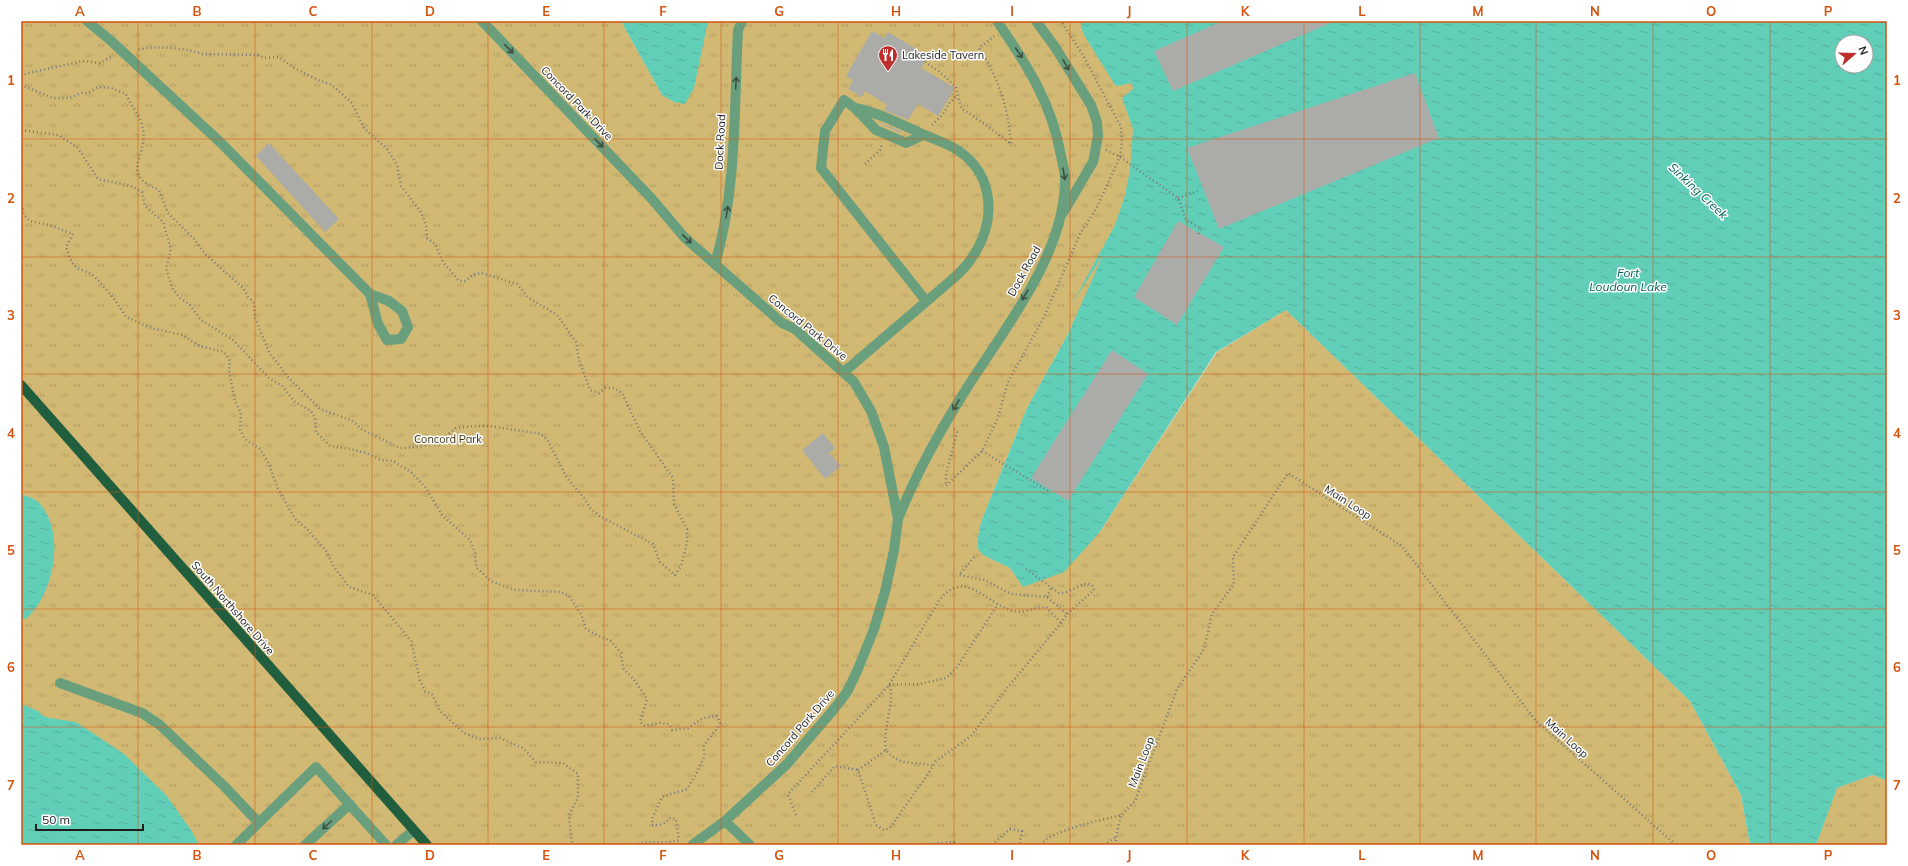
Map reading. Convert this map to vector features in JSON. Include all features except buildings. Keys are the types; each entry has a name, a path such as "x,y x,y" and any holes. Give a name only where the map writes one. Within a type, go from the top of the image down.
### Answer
{"main road":[{"name":"South Northshore Drive","path":"21,385 427,845"}],"street":[{"path":"87,21 110,40 220,142 370,294 389,301 402,311 408,327 401,339 387,340 378,324 370,294"},
{"name":"Concord Park Drive","path":"482,21 652,199 685,238 782,323 795,329 854,382 871,411 884,447 898,519 885,592 868,642 847,692 787,764 725,821 692,845"},
{"name":"Dock Road","path":"715,264 724,235 729,199 738,30 742,21"},
{"name":"Dock Road","path":"898,519 928,452 1039,271 1056,235 1062,215 1066,182 1056,128 1032,73 997,21"},
{"path":"1036,21 1055,47 1091,105 1097,122 1098,136 1093,162 1062,215"},
{"path":"924,135 906,143 876,130 855,108 844,100 825,131 821,168 926,301"},
{"path":"844,372 955,277 970,261 978,249 987,218 988,198 985,181 980,172 969,159 952,147 878,113 855,108"},
{"path":"60,683 142,712 160,725 224,786 258,822"},
{"path":"236,845 235,844 316,767 386,845"},
{"path":"305,845 350,804"},
{"path":"725,821 750,845"},
{"path":"396,845 414,831"}],"path":[{"path":"946,422 957,432 946,474 946,486 982,452 997,420 1008,382 1044,317 1080,234 1096,209 1120,157 1122,142 1121,127 1083,55 1061,21"},
{"path":"924,62 940,72 956,87 961,108 1011,144 1009,121 1003,96 993,70 980,48 990,40"},
{"path":"924,135 957,96"},
{"path":"21,130 58,135 78,148 98,180 131,186 142,192 145,206 163,222 171,249 166,269 173,289 180,298 189,304 201,320 234,340 270,378 282,386 295,402 311,411 315,418 316,432 330,446 351,449 366,453 381,460 393,461 412,472 426,488 442,515 470,540 475,553 476,567 491,581 514,590 561,592 569,596 581,614 586,628 611,641 621,653 623,668 635,680 647,699 640,722 645,726 660,723 669,724 672,730 688,728 703,718 717,716 720,723 716,732 704,746 704,755 699,769 687,789 662,797 652,819 652,825 660,825 666,822 669,818 676,819 679,840"},
{"path":"1120,157 1178,198 1186,220 1201,229 1198,235"},
{"path":"1178,198 1198,191"},
{"path":"21,202 24,215 30,221 52,226 73,234 66,247 72,263 92,274 99,281 126,317 151,328 182,335 200,346 224,352 230,361 229,371 235,401 241,413 240,430 245,439 260,449 269,464 277,487 295,519 307,529 326,550 334,567 349,587 373,595 411,641 420,680 425,690 432,694 440,711 464,733 479,739 500,738 523,748 536,762 563,763 578,774 578,798 569,815 572,845"},
{"path":"982,452 1050,492"},
{"name":"Main Loop","path":"1121,815 1135,801 1177,689 1204,649 1212,614 1234,584 1233,557 1288,473 1402,546 1536,720 1676,845"},
{"path":"976,555 959,575 984,580 1017,596 1036,595 1047,597 1067,614"},
{"path":"858,770 876,825 884,830 892,825 936,761 971,736 1008,687 1067,614 1094,590 1092,585 1084,584 1062,594 1057,593 1026,569"},
{"path":"796,815 788,794 889,685 938,602 949,590 956,587 971,588 1015,612 1046,606 1061,622"},
{"path":"1047,597 1051,588"},
{"path":"889,685 920,684 946,678 957,667 998,604"},
{"path":"889,685 892,693 884,735 886,750 895,758 904,762 932,766"},
{"path":"812,792 835,766 858,770 886,750"},
{"path":"1041,845 1044,840 1077,826 1121,815 1116,837 1116,845"},
{"path":"992,845 1010,829 1022,832 1019,845"},
{"path":"634,845 647,841 655,841 660,843 679,840 700,834 703,837"},
{"path":"1104,845 1116,837"},
{"path":"918,845 954,842 953,845"}],"green space":[{"name":"Concord Park","path":"21,21 621,21 662,95 701,21 1102,21 1120,47 1152,134 1099,267 1068,334 1027,408 981,522 984,555 1010,568 1015,575 1099,533 1217,352 1286,310 1690,701 1741,795 1750,845 171,845 21,712 21,619 26,619 36,500 21,494"},
{"path":"1872,775 1887,780 1887,845 1816,845 1836,788"}],"water":[{"path":"621,21 708,21 694,88 685,104 674,102 662,95"},
{"name":"Fort Loudoun Lake","path":"1082,21 1887,21 1887,780 1872,775 1837,788 1816,845 1750,845 1741,795 1690,701 1286,310 1216,352 1099,533 1064,572 1023,587 1010,568 983,555 978,549 978,537 981,522 1027,408 1068,334 1103,255 1072,304 1115,225 1125,195 1130,170 1133,129 1122,98 1134,88 1131,83 1118,86 1115,85 1084,35 1081,27"},
{"path":"21,494 38,502 47,514 52,529 54,545 50,579 36,608 26,619 21,619"},
{"path":"21,704 38,711 43,716 49,718 76,722 124,754 166,795 191,830 199,845 21,845"}],"place":[{"name":"Lakeside Tavern","path":"888,72"}],"water label":[{"name":"Sinking Creek","path":"1698,191"}]}
